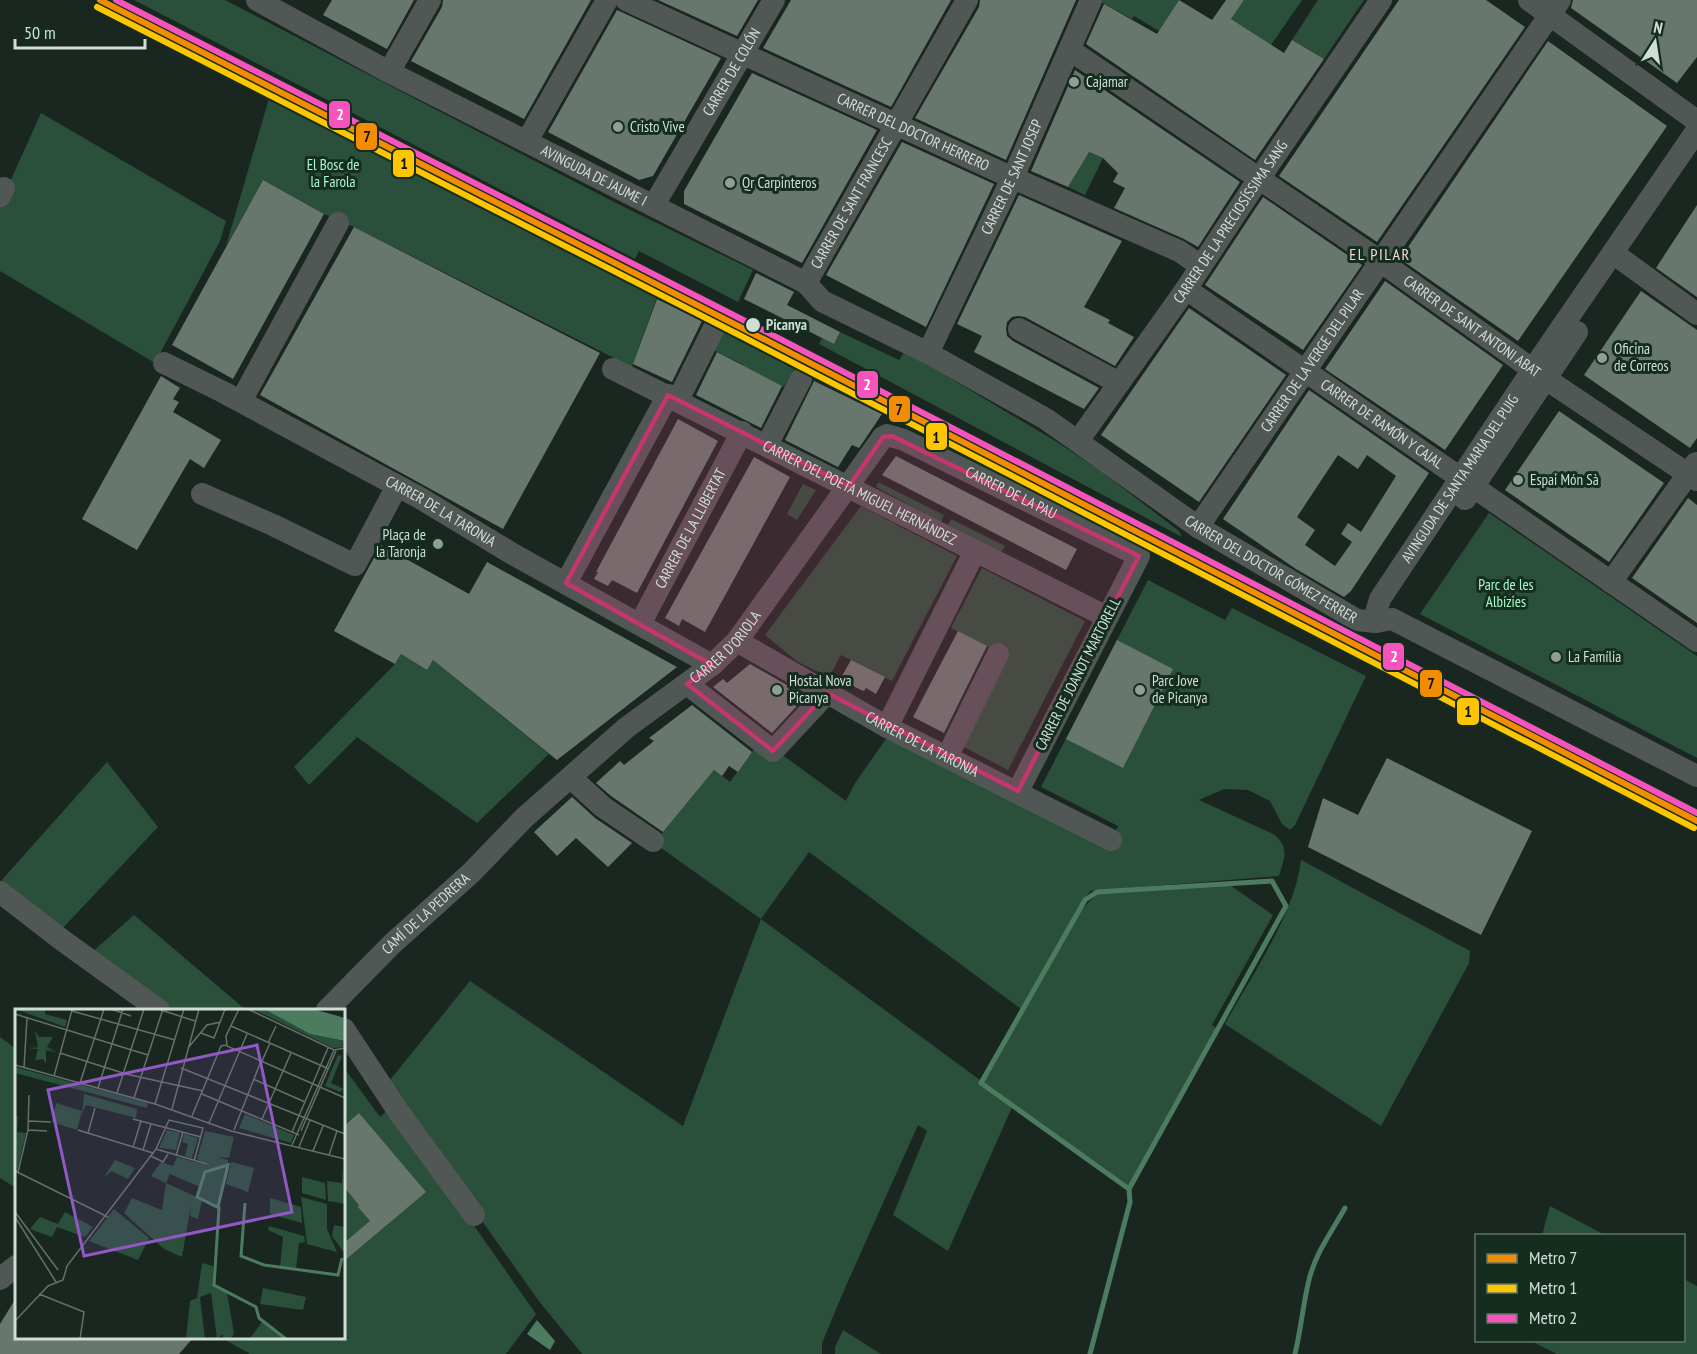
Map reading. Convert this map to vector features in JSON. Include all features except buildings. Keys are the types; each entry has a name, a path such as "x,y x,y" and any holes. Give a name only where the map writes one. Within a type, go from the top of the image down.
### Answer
{"street":[{"name":"AVINGUDA DE JAUME I","path":"259,0 389,72 806,283 822,301 928,353"},
{"path":"389,72 430,0"},
{"path":"527,141 607,0"},
{"name":"CARRER DEL DOCTOR HERRERO","path":"626,0 1012,178 1179,251 1201,266"},
{"name":"CARRER DE COLÓN","path":"654,205 774,0"},
{"name":"CARRER DE SANT FRANCESC","path":"806,283 967,0"},
{"name":"CARRER DE SANT JOSEP","path":"928,353 1012,178 1091,0"},
{"name":"CARRER DE LA PRECIOSÍSSIMA SANG","path":"1078,441 1186,289 1381,0"},
{"path":"1529,0 1554,7 1697,121"},
{"name":"CARRER DE LA VERGE DEL PILAR","path":"1198,527 1554,7"},
{"name":"CARRER DE SANT ANTONI ABAT","path":"1070,50 1381,261 1539,374 1694,472"},
{"name":"AVINGUDA DE SANTA MARIA DEL PUIG","path":"1384,621 1390,616 1394,604 1467,482 1619,257 1697,130"},
{"name":"AVINGUDA DE SANTA MARIA DEL PUIG","path":"1619,257 1697,156"},
{"path":"241,401 338,223"},
{"path":"1619,257 1697,314"},
{"name":"CARRER DE RAMÓN Y CAJAL","path":"1186,289 1697,641"},
{"path":"566,583 714,328"},
{"path":"1020,329 1119,383"},
{"name":"CARRER DEL DOCTOR GÓMEZ FERRER","path":"928,353 1046,419 1198,527 1357,620 1384,621 1697,776"},
{"name":"CARRER DE LA TARONJA","path":"164,363 241,401 397,486 712,665"},
{"name":"CARRER DEL POETA MIGUEL HERNÁNDEZ","path":"613,369 1107,617"},
{"path":"767,445 801,379"},
{"name":"CARRER DE LA LLIBERTAT","path":"640,624 742,432"},
{"name":"CARRER DE LA PAU","path":"883,437 892,436 904,440 1139,556"},
{"name":"CARRER D'ORIOLA","path":"524,818 626,728 712,665 736,641 883,437"},
{"path":"1611,582 1694,472"},
{"path":"202,494 355,564 397,486"},
{"path":"887,726 975,551"},
{"name":"CARRER DE JOANOT MARTORELL","path":"1018,791 1139,556"},
{"name":"CARRER DE LA TARONJA","path":"736,641 887,726 1111,840"},
{"path":"953,745 998,654"},
{"path":"687,684 773,751 827,693"},
{"path":"571,777 603,807 653,841"},
{"name":"CAMÍ DE LA PEDRERA","path":"330,1009 392,944 472,872 524,818"},
{"path":"0,892 156,1009"},
{"path":"345,1031 398,1111 474,1215"},
{"path":"0,1279 15,1267"}],"highlighted area":[{"path":"668,395 849,486 883,437 892,436 1139,556 1018,791 827,693 773,751 687,684 712,665 566,583"}],"green space":[{"path":"134,0 225,0 618,204 753,270 738,302 639,251 635,259"},
{"path":"1097,0 1179,0 1159,31 1134,16 1132,19"},
{"path":"1244,0 1302,0 1271,45 1231,19"},
{"path":"1318,0 1364,0 1324,59 1292,40"},
{"name":"El Bosc de la Farola","path":"270,95 657,297 632,367 324,214 263,180 226,246"},
{"path":"41,113 226,221 220,241 155,363 0,271 0,204"},
{"path":"1088,152 1103,158 1085,195 1068,187"},
{"path":"723,332 794,369 784,387 756,373 730,390 743,365 714,350"},
{"path":"840,332 899,360 905,351 1057,442 1102,472 1179,531 1182,537 819,344 822,338 834,344"},
{"path":"878,482 944,515 941,522 876,487"},
{"path":"803,484 816,490 797,520 787,514"},
{"path":"861,506 957,556 892,681 841,655 829,677 798,662 765,635"},
{"name":"Parc de les Albízies","path":"1489,513 1697,656 1697,758 1420,614"},
{"path":"951,519 1005,546 1001,552 948,525"},
{"path":"982,568 1085,621 1008,770 956,743 1002,654 951,628"},
{"path":"1148,580 1225,620 1232,608 1366,676 1295,825 1290,830 1282,824 1270,801 1248,790 1224,789 1199,800 1275,835 1284,850 1279,876 1090,891 1072,919 1097,894 1227,883 1273,915 1212,1025 1216,1028 1130,1191 1013,1105 948,1251 893,1215 927,1131 918,1125 845,1288 822,1343 822,1354 582,1354 538,1300 386,1085 470,981 683,1126 761,919 654,843 714,770 730,782 757,745 781,754 846,801 855,783 888,736 1107,848 1118,826 1041,787","holes":["809,852 1021,1009 980,1080 761,919"]},
{"path":"401,654 427,670 433,660 549,754 477,823 357,737 309,785 294,767 395,664"},
{"path":"107,762 158,827 60,931 0,882"},
{"path":"1301,860 1470,951 1469,963 1381,1126 1225,1024 1281,923 1297,881"},
{"path":"134,915 245,1009 169,1009 90,954"},
{"path":"0,1037 15,1048 15,1187 0,1178"},
{"path":"345,1069 380,1117 391,1107 536,1314 506,1354 250,1354 224,1339 345,1339"},
{"path":"1550,1206 1603,1234 1542,1234"},
{"path":"1685,1280 1697,1286 1697,1354 1557,1354 1533,1342 1685,1342"},
{"path":"843,1330 881,1354 835,1354 835,1347"}],"shaded area":[{"path":"537,1320 555,1341 550,1350 527,1334"}],"waterway":[{"path":"1090,1354 1130,1202 1129,1189 981,1083 1085,900 1097,892 1272,881 1286,906 1129,1189"},
{"path":"1295,1354 1307,1289 1315,1261 1345,1208"}],"railway":[{"path":"447,168 545,228"},
{"path":"978,450 1071,489"}],"metro line":[{"name":"7","path":"100,0 748,331 1697,821"},
{"name":"2","path":"116,0 751,324 1697,813"},
{"name":"1","path":"97,7 745,338 1694,828"}],"place":[{"name":"Cajamar","path":"1074,82"},
{"name":"Cristo Vive","path":"618,127"},
{"name":"Qr Carpinteros","path":"730,183"},
{"name":"Picanya","path":"753,325"},
{"name":"Oficina de Correos","path":"1602,358"},
{"name":"Espai Món Sà","path":"1518,480"},
{"name":"Plaça de la Taronja","path":"438,544"},
{"name":"La Família","path":"1556,657"},
{"name":"Hostal Nova Picanya","path":"777,690"},
{"name":"Parc Jove de Picanya","path":"1140,690"}],"district":[{"name":"EL PILAR","path":"1380,254"}]}
